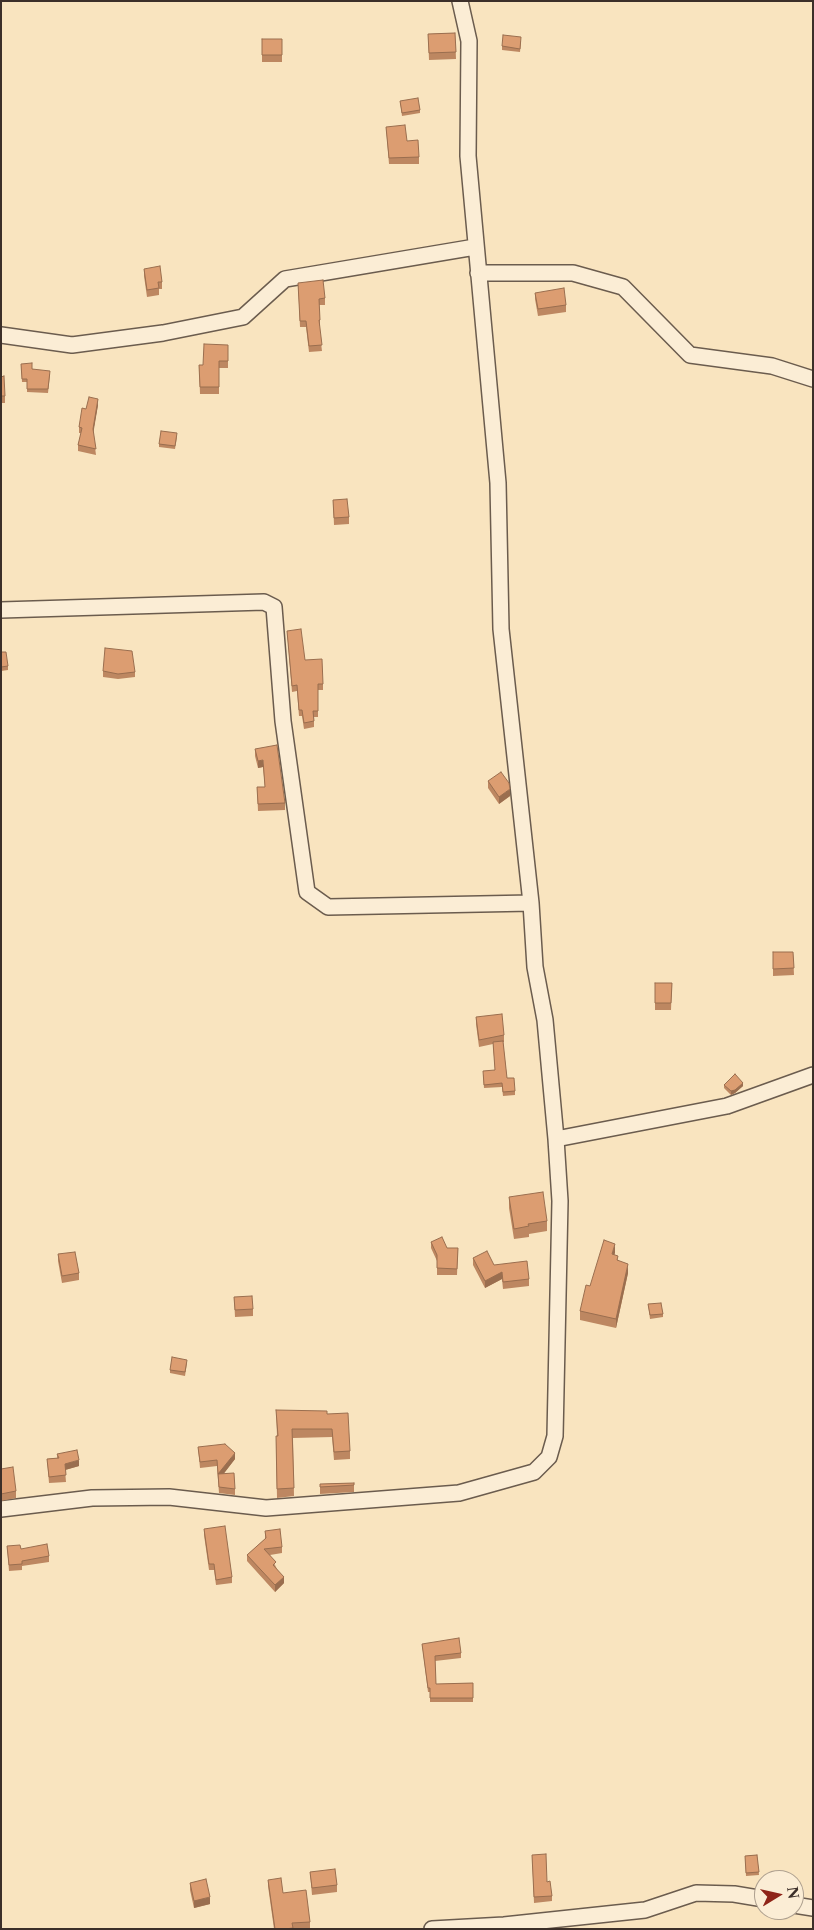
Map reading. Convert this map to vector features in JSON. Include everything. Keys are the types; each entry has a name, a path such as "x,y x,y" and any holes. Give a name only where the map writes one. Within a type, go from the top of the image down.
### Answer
{"street":[{"path":"1,1509 92,1498 169,1497 266,1508 459,1493 534,1472 549,1457 555,1436 560,1201 545,1020 535,967 531,903 501,630 498,483 468,156 469,40 460,1"},
{"path":"1,335 72,345 243,318 285,280 475,247"},
{"path":"478,273 573,273 623,287 690,355 772,366 813,379"},
{"path":"1,610 264,602 274,607 283,721 307,892 328,907 531,903"},
{"path":"556,1139 726,1106 813,1075"},
{"path":"432,1929 504,1925 645,1910 696,1893 734,1894 754,1898"}],"building":[{"path":"455,33 456,52 429,53 428,34"},
{"path":"503,35 521,37 520,49 502,46"},
{"path":"262,39 282,39 282,55 262,55"},
{"path":"418,98 420,110 402,113 400,101"},
{"path":"405,125 407,141 418,140 419,157 389,158 386,127"},
{"path":"160,266 162,282 158,282 159,288 147,290 144,269"},
{"path":"323,280 325,298 319,299 322,345 309,346 306,321 300,321 298,283"},
{"path":"564,288 566,305 538,309 535,293"},
{"path":"204,344 228,345 228,361 219,361 219,387 200,387 199,365 203,365"},
{"path":"32,363 32,369 50,371 48,389 27,389 27,379 22,379 21,364"},
{"path":"4,376 5,396 1,396 1,377"},
{"path":"89,397 98,399 93,429 96,449 78,445 82,428 79,427 82,408 86,409"},
{"path":"161,431 177,433 175,446 159,444"},
{"path":"347,499 349,517 334,518 333,500"},
{"path":"301,629 305,660 322,659 323,684 318,684 318,711 313,711 314,721 304,723 302,710 299,710 297,685 292,686 287,631"},
{"path":"105,648 132,651 135,672 118,674 103,671"},
{"path":"1,652 6,652 8,666 1,667"},
{"path":"277,745 285,803 258,804 257,787 265,787 263,760 258,761 255,749"},
{"path":"501,772 509,783 510,789 499,797 488,781"},
{"path":"773,952 793,952 794,968 773,969"},
{"path":"655,983 672,983 671,1003 655,1003"},
{"path":"502,1014 504,1035 479,1040 476,1017"},
{"path":"503,1041 507,1078 514,1078 515,1091 503,1092 502,1083 484,1085 483,1071 495,1070 493,1042"},
{"path":"735,1074 743,1083 731,1091 724,1085"},
{"path":"543,1192 547,1221 528,1224 529,1226 514,1229 509,1197"},
{"path":"442,1237 447,1248 458,1248 457,1269 437,1268 437,1255 431,1242"},
{"path":"604,1240 615,1244 612,1254 618,1256 617,1260 628,1264 616,1319 580,1311 586,1285 590,1286"},
{"path":"487,1251 494,1265 527,1261 529,1279 503,1282 502,1272 485,1281 473,1258"},
{"path":"75,1252 79,1273 62,1276 58,1254"},
{"path":"252,1296 253,1309 235,1310 234,1297"},
{"path":"661,1303 663,1314 650,1315 648,1304"},
{"path":"172,1357 187,1360 185,1372 170,1370"},
{"path":"276,1410 327,1411 327,1414 348,1413 350,1451 334,1452 332,1429 292,1429 294,1488 277,1489 276,1436 278,1436"},
{"path":"225,1444 235,1453 218,1474 217,1460 200,1462 198,1447"},
{"path":"77,1450 79,1460 65,1464 66,1475 49,1477 47,1459 59,1458 57,1454"},
{"path":"13,1467 16,1491 1,1494 1,1469"},
{"path":"234,1473 235,1489 219,1487 218,1474"},
{"path":"354,1483 354,1485 320,1487 320,1484"},
{"path":"225,1526 232,1577 216,1580 214,1564 209,1564 204,1529"},
{"path":"280,1529 282,1547 264,1549 276,1562 273,1565 284,1577 275,1585 247,1555 266,1538 265,1531"},
{"path":"47,1544 49,1556 22,1561 22,1564 9,1565 7,1546 20,1545 21,1549"},
{"path":"459,1638 461,1653 435,1656 436,1684 473,1683 473,1698 430,1698 422,1644"},
{"path":"546,1854 547,1882 550,1881 552,1896 534,1897 532,1855"},
{"path":"757,1855 759,1870 746,1873 745,1856"},
{"path":"335,1869 337,1885 312,1888 310,1872"},
{"path":"281,1878 283,1893 306,1890 310,1922 292,1923 293,1928 275,1929 268,1880"},
{"path":"206,1879 210,1897 194,1901 190,1883"}]}
